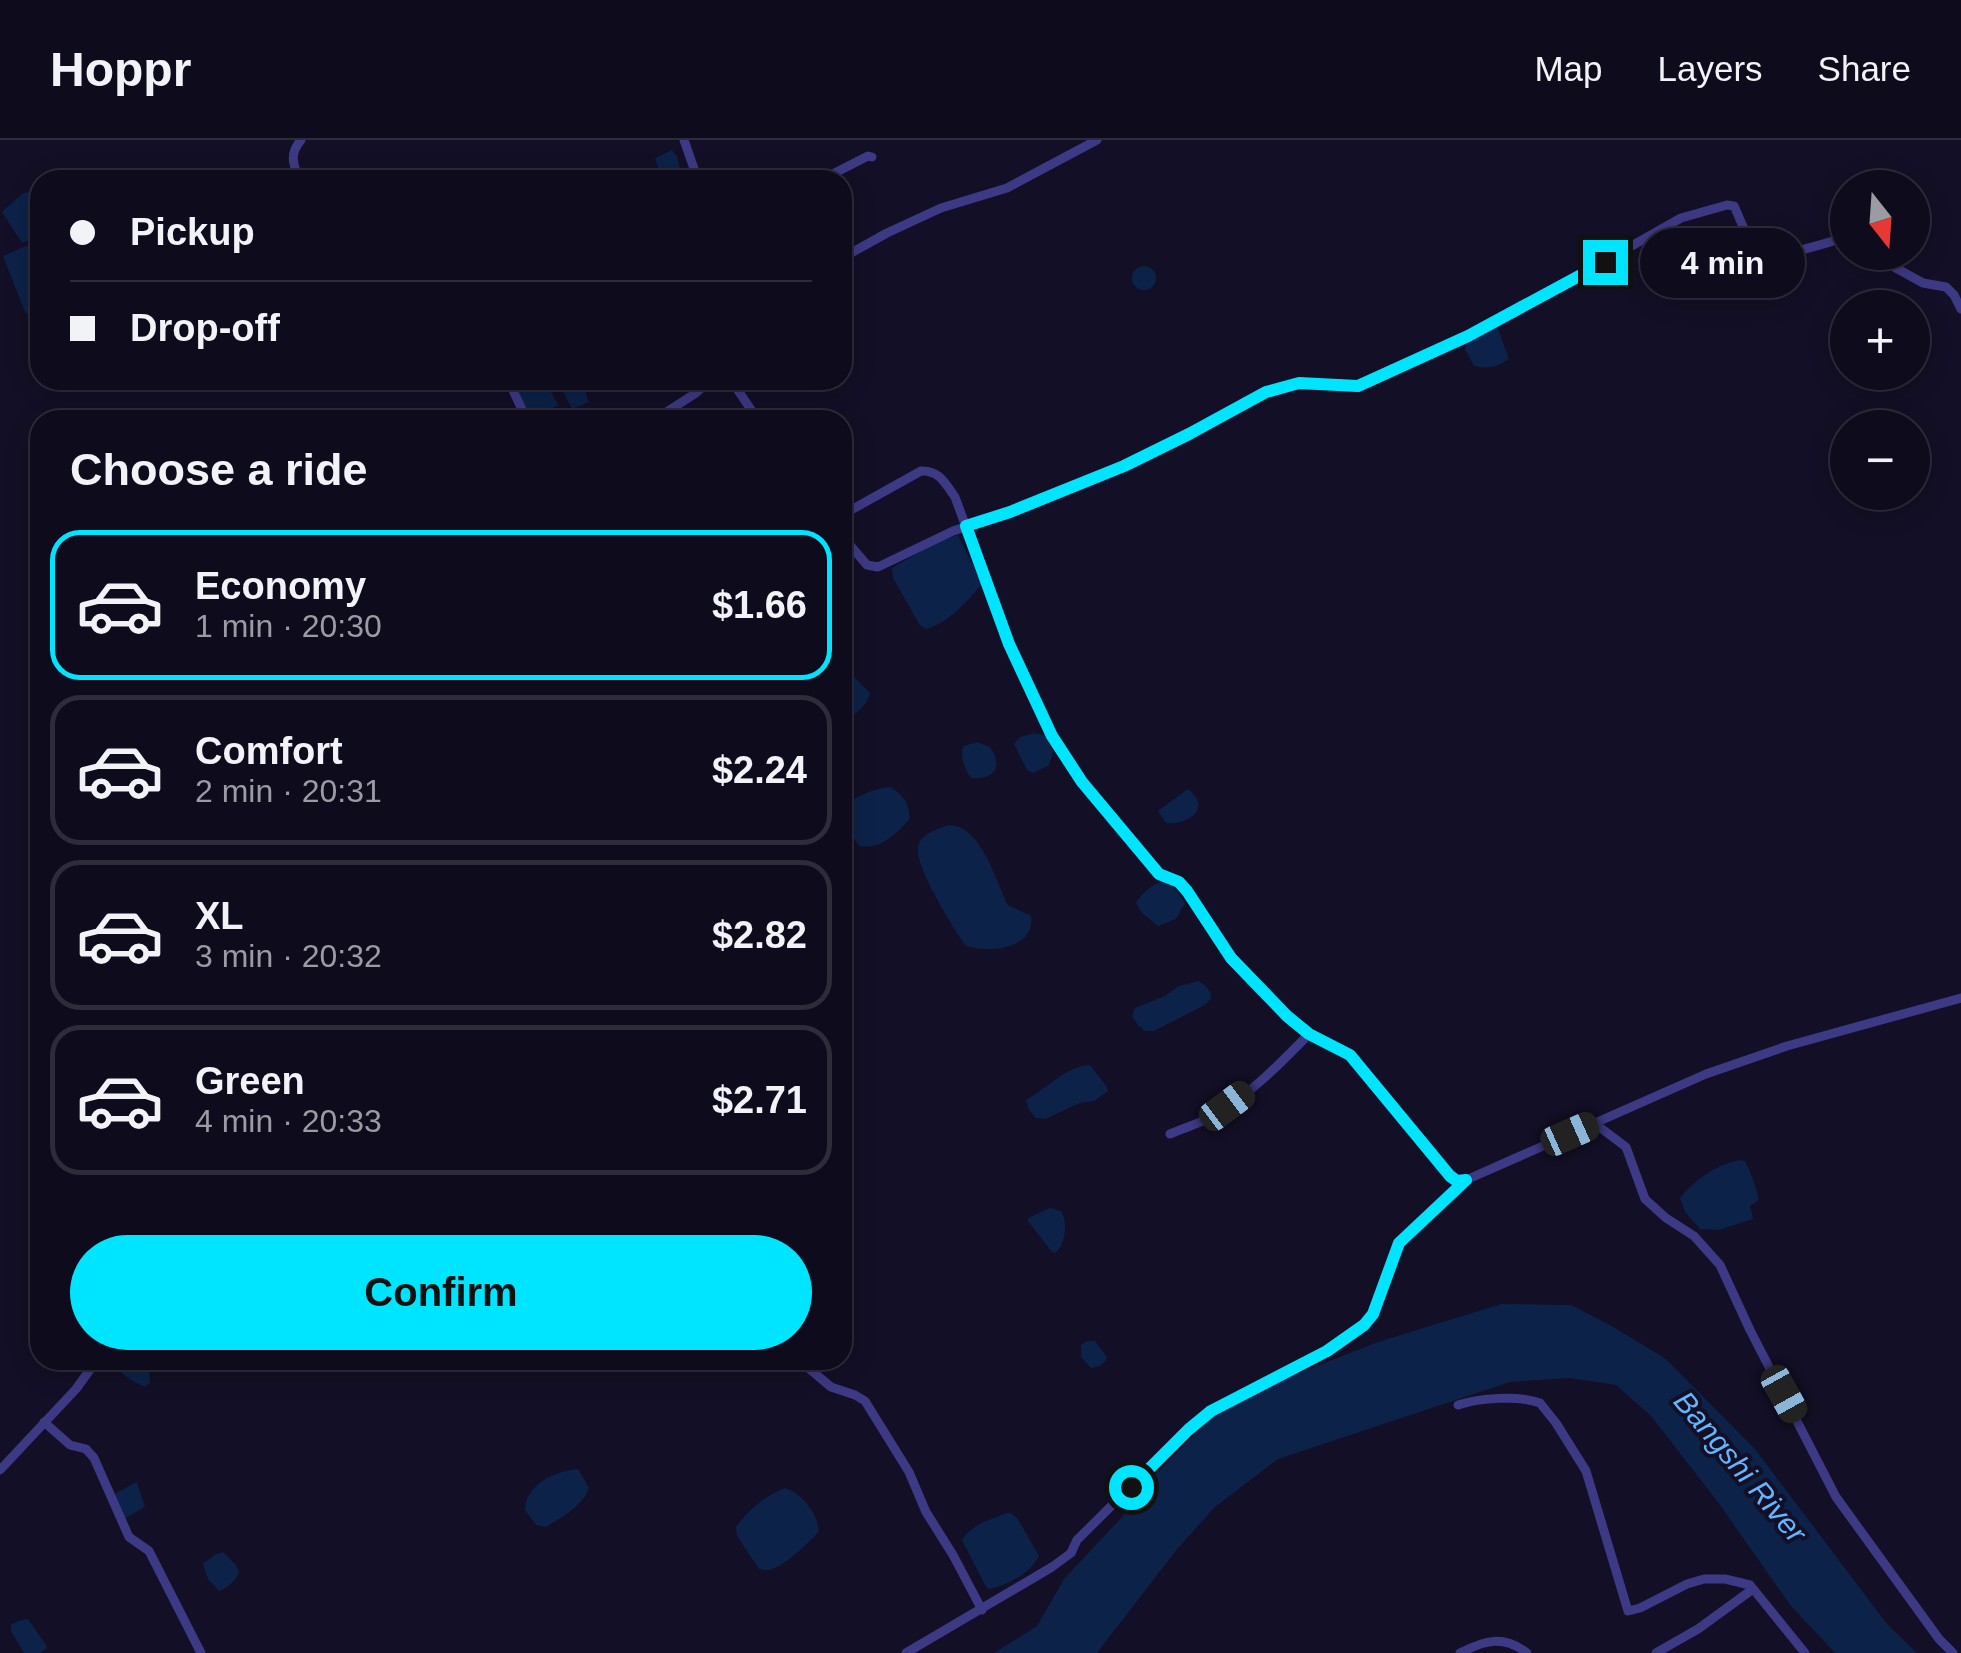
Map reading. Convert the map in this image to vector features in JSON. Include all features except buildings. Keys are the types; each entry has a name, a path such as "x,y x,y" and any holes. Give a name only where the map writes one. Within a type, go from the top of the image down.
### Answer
{"street":[{"path":"295,170 294,148 301,140"},
{"path":"684,140 694,170"},
{"path":"852,252 941,208 1006,188 1097,140"},
{"path":"841,170 872,157"},
{"path":"852,548 867,565 878,567 966,526 1124,466 1266,392 1299,383 1358,386 1515,312 1681,218 1734,206 1760,250 1792,251 1830,242"},
{"path":"1899,270 1922,283 1946,287 1961,310"},
{"path":"669,410 698,390"},
{"path":"852,509 921,471 932,470 942,478 955,497 1009,644 1052,736 1072,767 1159,874 1179,882 1187,891 1231,958 1309,1034 1350,1055 1457,1181 1683,1083 1753,1058 1961,998"},
{"path":"1170,1134 1227,1106 1309,1034"},
{"path":"1594,1123 1626,1148 1644,1200 1694,1236 1720,1265 1836,1497 1953,1653"},
{"path":"906,1653 1071,1553 1077,1540 1211,1411 1327,1351 1364,1325 1373,1314 1399,1243 1466,1180"},
{"path":"0,1470 90,1370"},
{"path":"811,1370 832,1387 865,1401 909,1472 926,1512 982,1610"},
{"path":"1458,1405 1516,1399 1540,1403 1556,1422 1586,1471 1628,1611 1704,1579 1750,1585 1805,1653"},
{"path":"44,1422 70,1445 86,1450 94,1458 129,1537 150,1551 201,1653"},
{"path":"1656,1653 1698,1629 1753,1589"},
{"path":"1460,1653 1492,1641 1507,1641 1528,1653"}],"water":[{"path":"672,150 680,170 659,170 655,158"},
{"path":"30,191 30,240 22,243 2,212"},
{"path":"30,244 29,315 25,312 3,256"},
{"path":"1144,266 1156,278 1144,290 1132,278"},
{"path":"1497,326 1509,359 1493,367 1474,366 1465,349 1467,340"},
{"path":"517,390 550,390 558,405 548,410 525,410"},
{"path":"562,390 585,390 589,402 572,409"},
{"path":"958,535 982,584 949,617 925,629 893,578 892,568 936,542"},
{"path":"852,675 870,693 852,716"},
{"path":"1045,735 1053,753 1049,765 1033,773 1027,770 1014,744 1020,737"},
{"path":"977,742 990,747 996,766 991,775 971,778 963,762 963,750"},
{"path":"890,787 899,793 909,810 909,820 881,843 859,846 852,836 852,801"},
{"path":"1188,789 1198,803 1195,814 1183,821 1166,823 1158,811"},
{"path":"949,825 960,827 979,844 1008,905 1031,916 1031,927 1019,942 987,949 966,946 944,912 922,868 918,847 926,835"},
{"path":"1163,881 1173,886 1185,903 1176,919 1158,926 1136,903 1148,889"},
{"path":"1199,981 1211,996 1203,1006 1154,1031 1145,1031 1132,1016 1135,1008 1179,986"},
{"path":"1090,1065 1108,1091 1094,1101 1045,1119 1036,1118 1029,1110 1026,1100 1065,1074"},
{"path":"1745,1161 1759,1200 1750,1206 1753,1219 1719,1230 1700,1229 1685,1212 1680,1198 1707,1174"},
{"path":"1050,1208 1061,1211 1065,1221 1064,1239 1055,1253 1028,1221"},
{"name":"Bangshi River","path":"1501,1304 1571,1305 1666,1359 1755,1449 1887,1624 1917,1653 1835,1653 1791,1606 1651,1416 1616,1385 1570,1378 1510,1382 1278,1459 1215,1507 1178,1548 1097,1653 994,1653 1037,1626 1064,1579 1155,1475 1213,1416 1273,1383 1378,1342"},
{"path":"1095,1341 1107,1357 1101,1365 1091,1368 1081,1357 1081,1345"},
{"path":"119,1370 149,1370 150,1383 145,1387"},
{"path":"578,1469 589,1488 582,1501 546,1527 536,1525 525,1510 530,1493 551,1476"},
{"path":"137,1482 145,1507 124,1519 114,1494"},
{"path":"785,1488 808,1505 819,1531 780,1565 759,1569 737,1536 736,1527 758,1504"},
{"path":"1007,1513 1018,1519 1039,1556 1018,1577 990,1589 962,1540 976,1526"},
{"path":"223,1552 239,1572 231,1584 219,1591 208,1579 203,1564"},
{"path":"28,1619 46,1645 40,1653 24,1653 11,1631 11,1625"}],"route":[{"path":"1131,1487 1211,1411 1327,1351 1364,1325 1373,1314 1399,1243 1466,1180 1457,1181 1450,1176 1350,1055 1309,1034 1231,958 1187,891 1179,882 1159,874 1082,782 1052,736 1009,644 966,526 1124,466 1282,386 1328,382 1358,386 1468,336 1605,262"}]}
